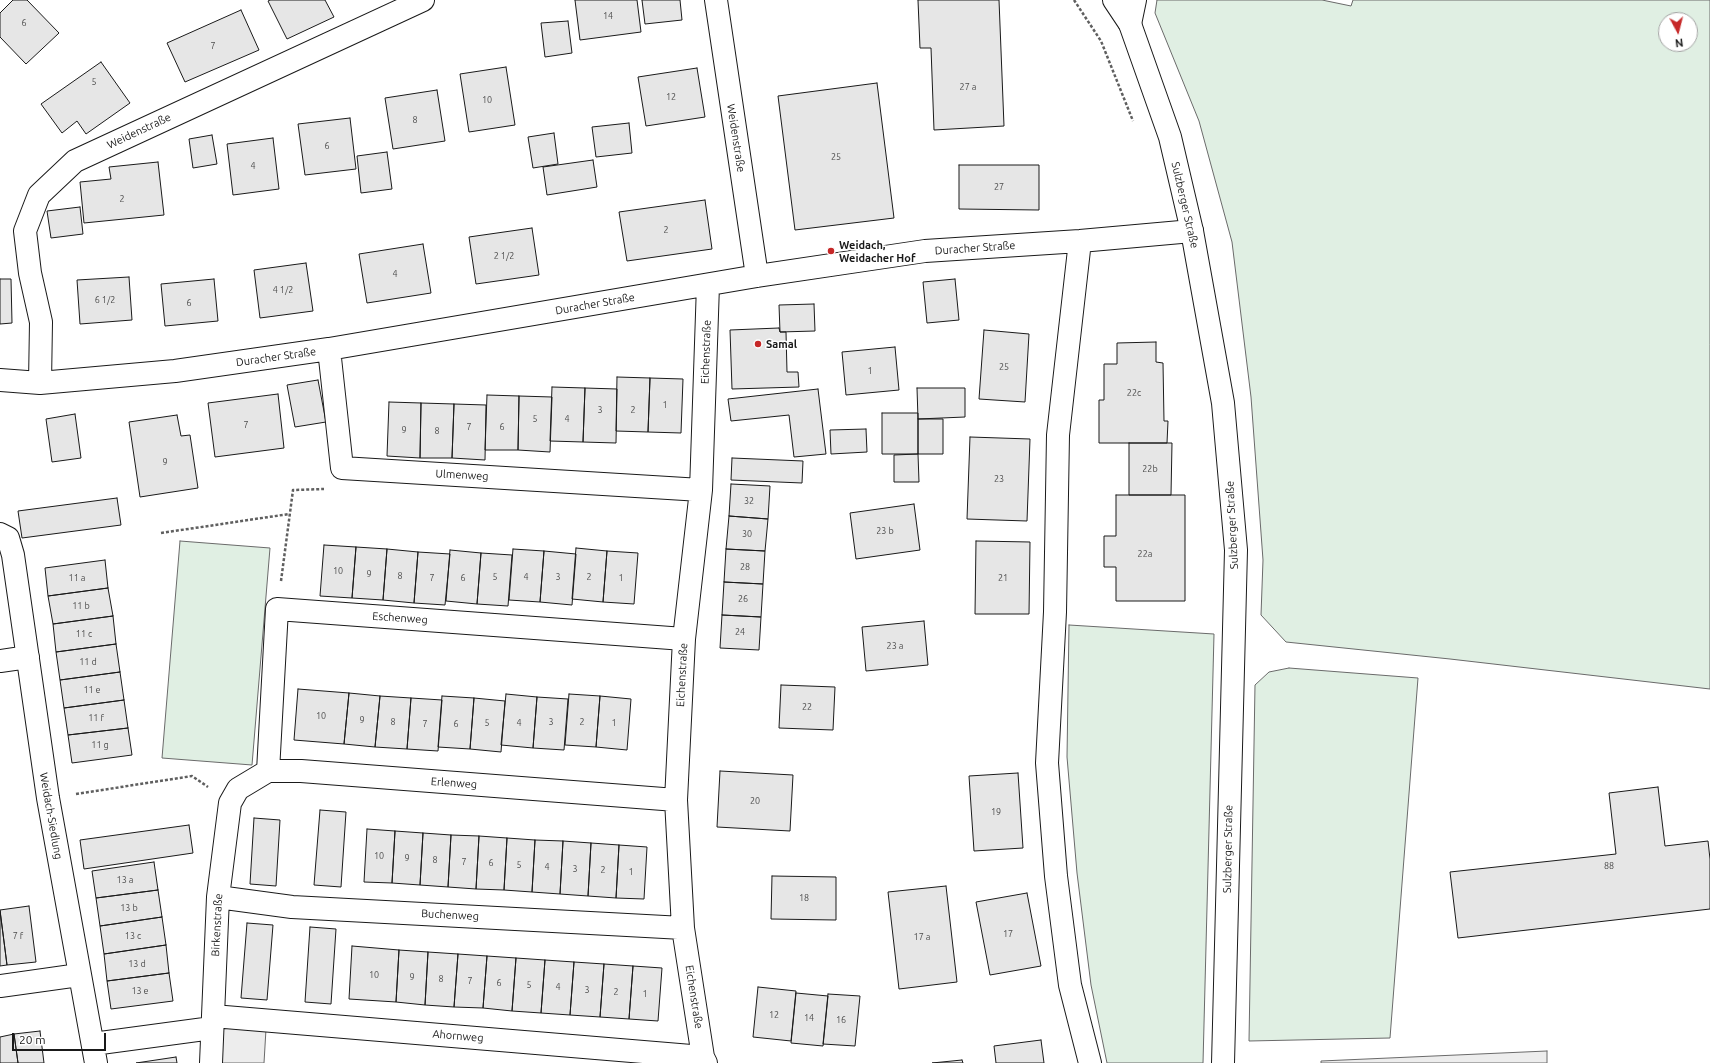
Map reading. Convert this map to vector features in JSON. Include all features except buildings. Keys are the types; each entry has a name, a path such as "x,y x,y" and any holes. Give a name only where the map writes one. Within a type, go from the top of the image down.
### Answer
{"street":[{"name":"Weidenstraße","path":"40,383 41,322 30,273 25,231 39,195 75,161 423,0"},
{"name":"Weidenstraße","path":"716,0 757,276"},
{"name":"Sulzberger Straße","path":"1114,0 1130,24 1170,137 1192,231 1223,403 1236,550 1223,1063"},
{"path":"1130,24 1135,0"},
{"name":"Duracher Straße","path":"0,380 40,383 175,371 328,349 757,276 925,251 1080,241 1192,231"},
{"path":"1080,241 1058,435 1055,612 1047,763 1056,876 1070,985 1090,1063"},
{"name":"Eichenstraße","path":"705,1060 683,928 676,800 684,639 701,490 708,285"},
{"path":"328,349 342,468"},
{"name":"Ulmenweg","path":"342,468 701,490"},
{"name":"Weidach-Siedlung","path":"0,534 8,538 12,556 48,798 79,975 95,1054"},
{"path":"234,796 268,771 277,609"},
{"name":"Eschenweg","path":"277,609 684,639"},
{"path":"0,661 28,657"},
{"name":"Erlenweg","path":"268,771 301,771 676,800"},
{"name":"Birkenstraße","path":"211,1063 218,897 234,796"},
{"name":"Buchenweg","path":"218,897 292,907 683,928"},
{"path":"0,986 79,975"},
{"name":"Ahornweg","path":"95,1054 213,1022 705,1060"}],"path":[{"path":"277,609 293,490 343,489 342,468"},
{"path":"161,532 289,514"},
{"path":"48,798 192,776 234,796"}],"green space":[{"path":"1157,0 1322,0 1351,6 1353,0 1710,0 1710,689 1286,642 1261,615 1263,560 1251,397 1232,242 1199,121 1155,13"},
{"path":"180,541 270,548 252,765 162,758"},
{"path":"1069,625 1214,634 1203,1063 1107,1063 1091,985 1077,873 1067,757"},
{"path":"1289,668 1418,678 1390,1038 1249,1041 1255,685 1269,672"}],"shaded area":[{"path":"223,1026 266,1029 264,1063 222,1063"},
{"path":"1547,1051 1547,1063 1321,1063 1321,1061"}],"place":[{"name":"Weidach, Weidacher Hof","path":"831,251"},
{"name":"Samal","path":"758,344"}]}
